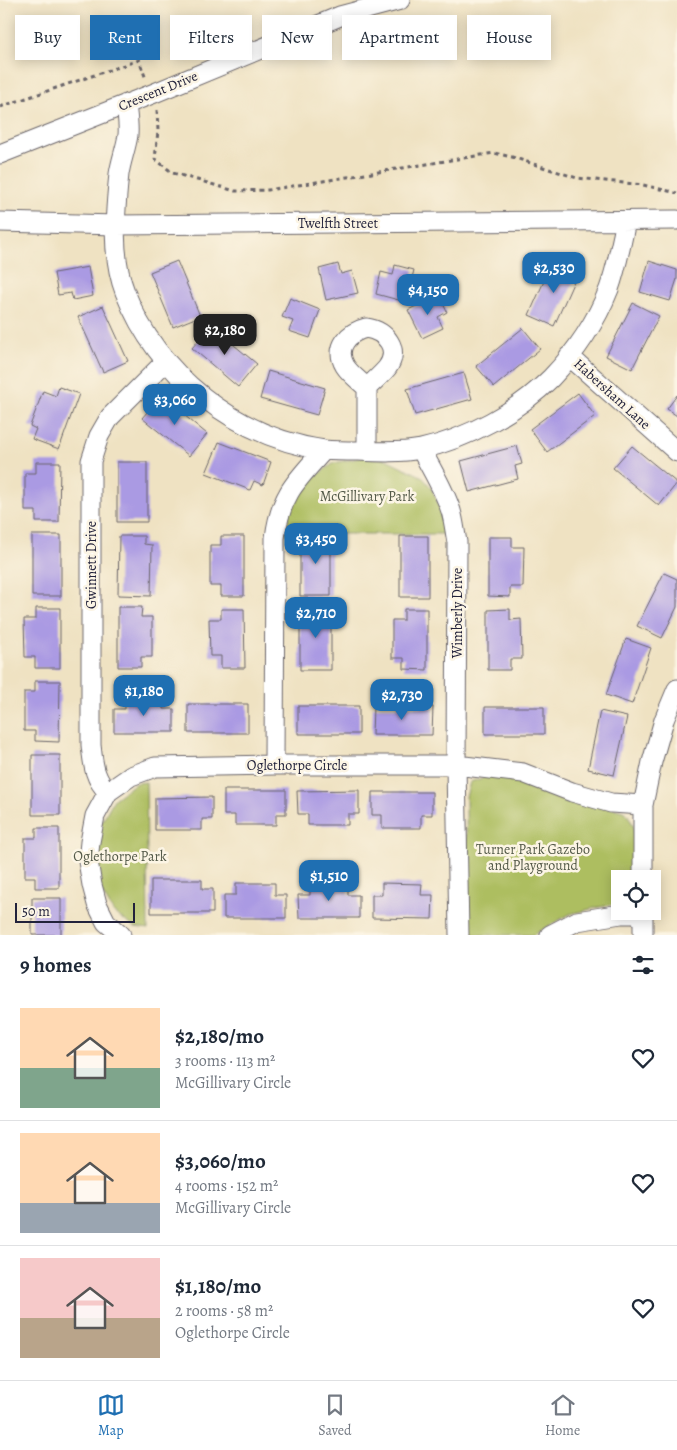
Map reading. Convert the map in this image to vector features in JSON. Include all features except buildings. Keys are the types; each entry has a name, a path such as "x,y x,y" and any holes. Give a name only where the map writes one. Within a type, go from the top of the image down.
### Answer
{"street":[{"name":"Crescent Drive","path":"0,154 126,104 340,8 400,0"},
{"path":"126,104 128,133 120,173 116,225 117,267 124,291 135,314 166,361 188,384 205,398 243,423 291,442 324,450 400,452 420,449 451,440 472,431 516,407 551,378 593,322 609,290 626,221"},
{"name":"Twelfth Street","path":"0,222 116,225 677,220"},
{"name":"Habersham Lane","path":"569,356 677,452"},
{"name":"Gwinnett Drive","path":"108,792 101,786 96,774 90,745 91,461 99,436 110,417 166,361"},
{"path":"367,388 367,452"},
{"name":"Wimberly Drive","path":"420,449 451,510 457,542 456,765 460,935"},
{"path":"274,765 275,538 277,521 291,488 324,450"},
{"path":"643,870 643,805 652,762 664,720 677,689"},
{"name":"Oglethorpe Circle","path":"121,935 103,929 92,885 88,862 95,816 108,792 131,776 155,768 274,765 456,765 523,773 572,792 611,804 643,805"},
{"path":"550,935 577,921 611,916"},
{"path":"642,920 643,935"}],"path":[{"path":"155,159 173,173 235,191 268,190 494,153 577,178 643,185 677,193"}],"green space":[{"name":"McGillivary Park","path":"363,457 386,459 421,476 431,487 439,505 445,534 285,534 291,505 310,480 334,463"},
{"name":"Turner Park Gazebo and Playground","path":"488,776 509,778 623,811 628,815 634,827 634,870 611,870 611,905 570,914 533,935 471,934 467,907 466,797 470,782"},
{"name":"Oglethorpe Park","path":"146,782 148,929 134,927 114,913 96,883 99,827 114,799 136,783"}]}
